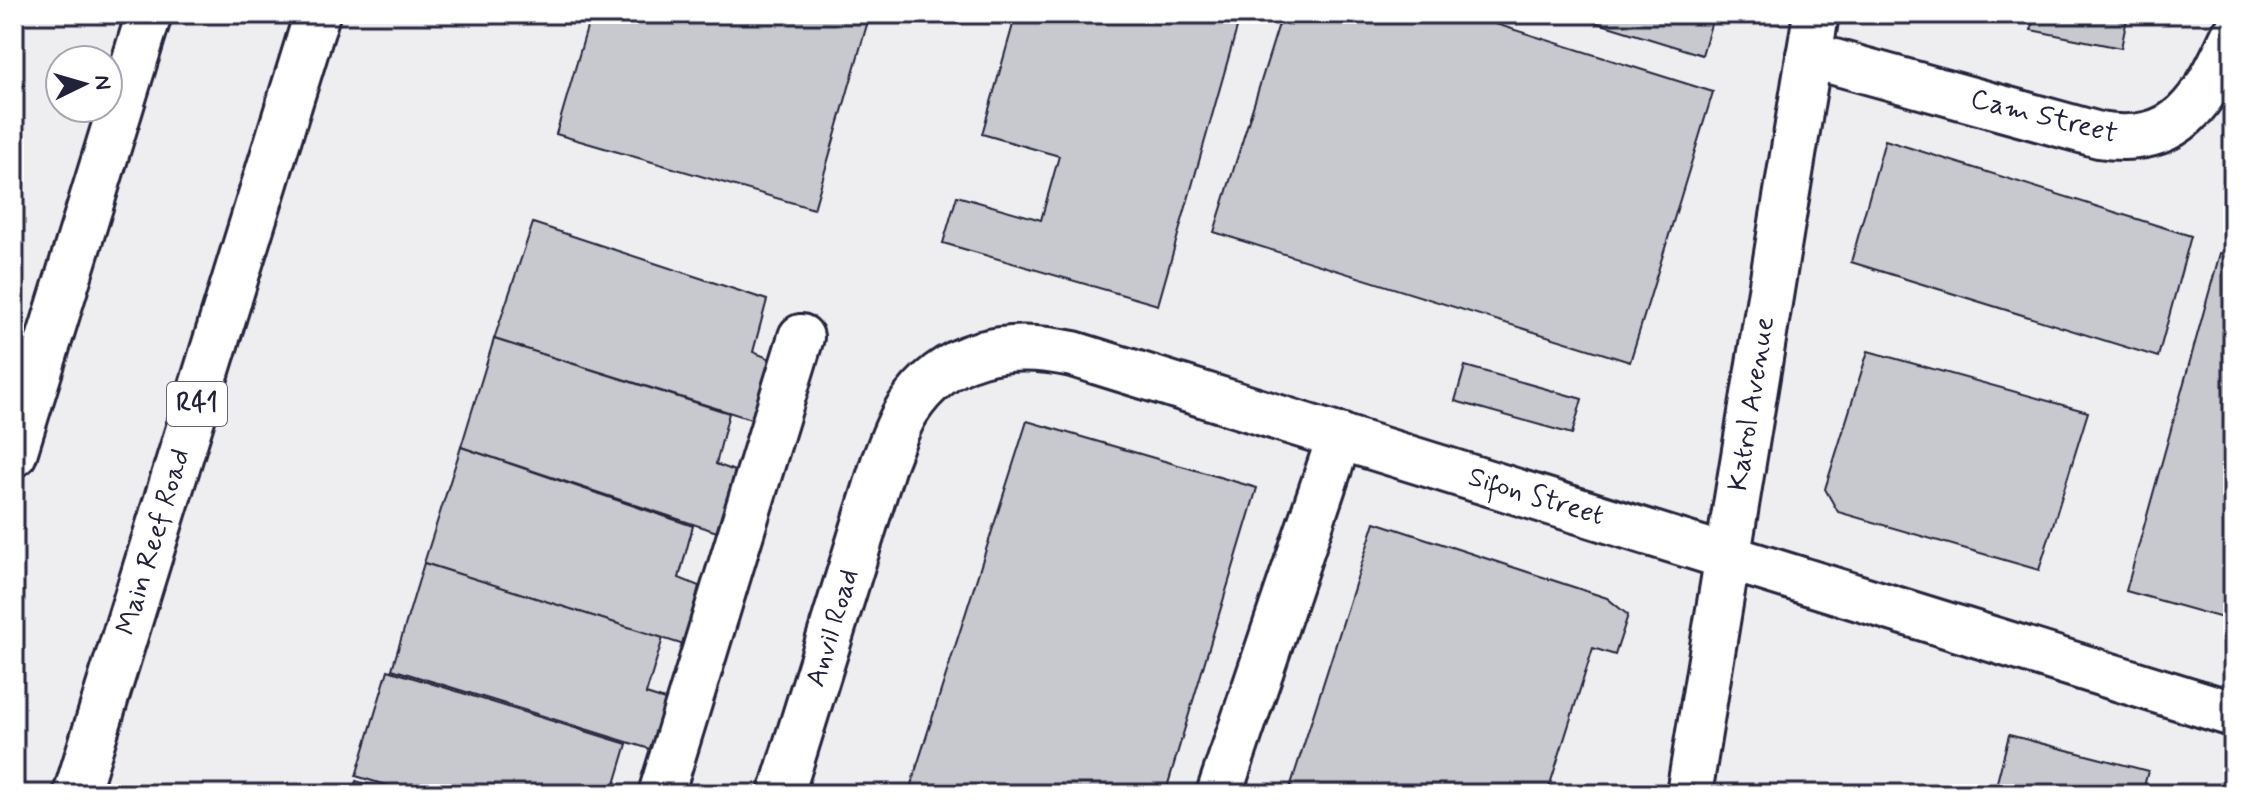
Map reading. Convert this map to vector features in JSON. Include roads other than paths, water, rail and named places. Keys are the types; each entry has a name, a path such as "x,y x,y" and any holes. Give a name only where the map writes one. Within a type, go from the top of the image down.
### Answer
{"street":[{"path":"14,454 149,14"},
{"name":"Main Reef Road","path":"76,794 317,14"},
{"name":"Cam Street","path":"1812,34 2099,135 2123,139 2157,133 2184,117 2212,80 2233,37"},
{"name":"Katrol Avenue","path":"1689,794 1812,34"},
{"path":"661,794 801,337"},
{"name":"Sifon Street","path":"884,462 906,412 929,384 948,369 968,358 1012,347 1044,348 1073,354 1340,436 2233,714"},
{"path":"1219,794 1340,436"},
{"name":"Anvil Road","path":"781,794 884,462"}]}
